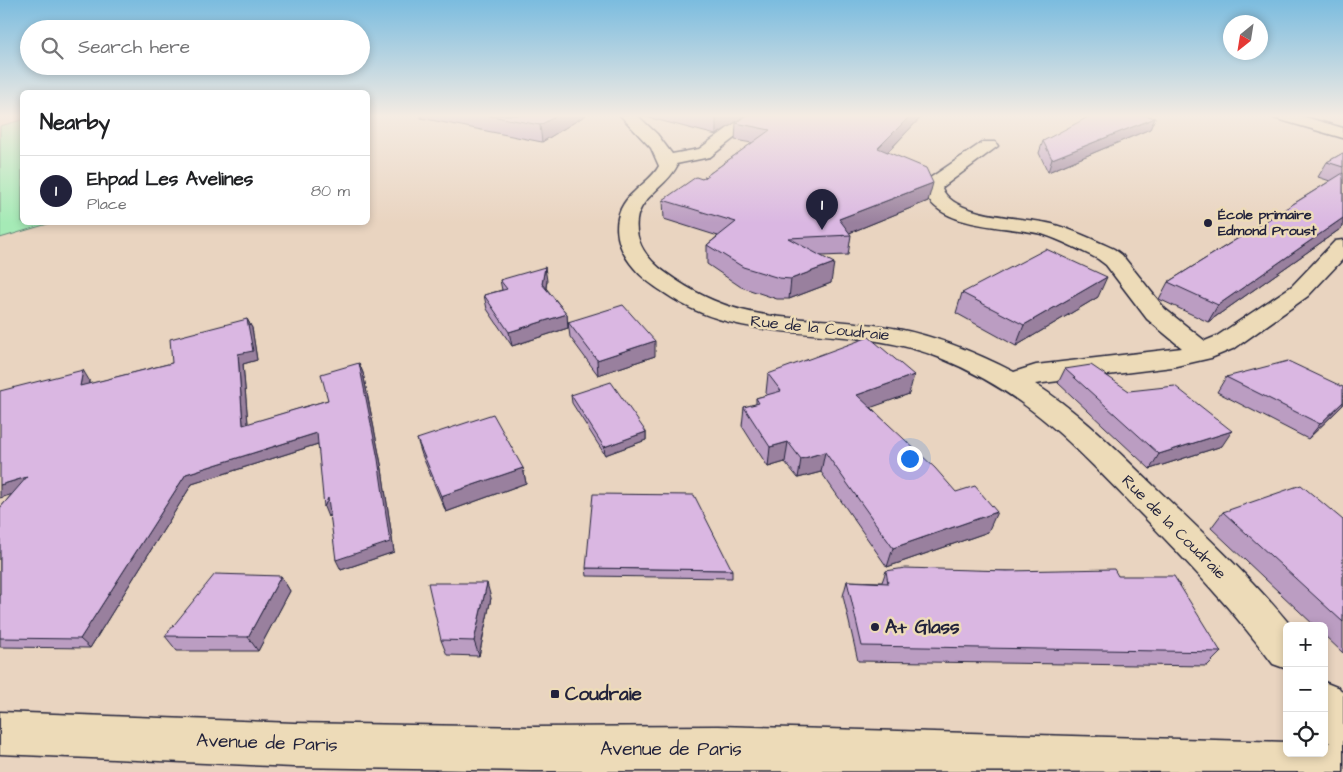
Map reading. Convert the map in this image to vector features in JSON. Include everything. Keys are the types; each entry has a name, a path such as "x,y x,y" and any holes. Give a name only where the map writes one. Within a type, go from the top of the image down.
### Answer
{"street":[{"path":"660,151 667,160 707,151"},
{"path":"982,151 937,182 932,188 936,199 946,206 976,217 1030,225 1049,230 1106,254 1114,260 1156,314 1202,352"},
{"name":"Rue de la Coudraie","path":"667,160 668,166 660,179 636,200 626,227 627,237 640,261 675,292 718,313 750,322 782,327 875,333 926,344 966,360 1013,383 1044,403 1081,435 1217,569 1265,622 1283,646"},
{"path":"1013,383 1036,374 1172,359 1202,352 1226,342 1286,302 1300,291 1343,246"},
{"path":"1328,707 1343,727"},
{"name":"Avenue de Paris","path":"0,733 294,745 532,749 717,760 1343,765"}],"green space":[{"path":"0,151 20,151 20,225 44,225 0,238"}],"building":[{"path":"741,151 885,151 926,168 933,183 839,219 851,235 788,238 834,263 791,279 779,278 743,267 707,245 736,222 663,200 696,177 702,179"},
{"path":"1048,151 1072,151 1052,159"},
{"path":"1343,153 1343,167 1327,162"},
{"path":"1343,173 1343,218 1218,305 1168,282"},
{"path":"1046,249 1107,277 1024,325 962,293"},
{"path":"545,267 542,284 567,314 509,332 484,295 507,289 500,280"},
{"path":"623,305 655,341 597,360 568,322"},
{"path":"247,319 253,351 238,354 243,425 328,400 321,374 359,363 378,459 390,542 336,560 328,498 324,507 317,433 186,474 80,639 0,638 0,508 27,477 0,485 0,391 83,370 80,386 172,363 170,339"},
{"path":"869,337 914,375 857,395 935,468 956,492 975,486 997,512 893,548 825,452 801,459 788,442 770,447 744,407 759,403 756,398 781,391 768,374"},
{"path":"1288,361 1343,387 1343,402 1320,424 1226,377"},
{"path":"1091,365 1129,391 1175,386 1232,431 1159,454 1065,369"},
{"path":"611,382 646,432 604,447 571,395"},
{"path":"493,414 523,468 441,496 417,439"},
{"path":"1301,485 1343,520 1343,622 1223,512"},
{"path":"593,494 694,495 732,570 586,568"},
{"path":"905,568 1007,571 1114,569 1118,576 1174,576 1221,652 862,646 847,581 888,583 886,571"},
{"path":"215,574 281,576 248,637 165,636"},
{"path":"428,583 487,583 474,641 441,640"}],"place":[{"name":"École primaire Edmond Proust","path":"1208,223"},
{"name":"Ehpad Les Avelines","path":"822,230"},
{"name":"A+ Glass","path":"875,627"},
{"name":"Coudraie","path":"555,694"}]}
